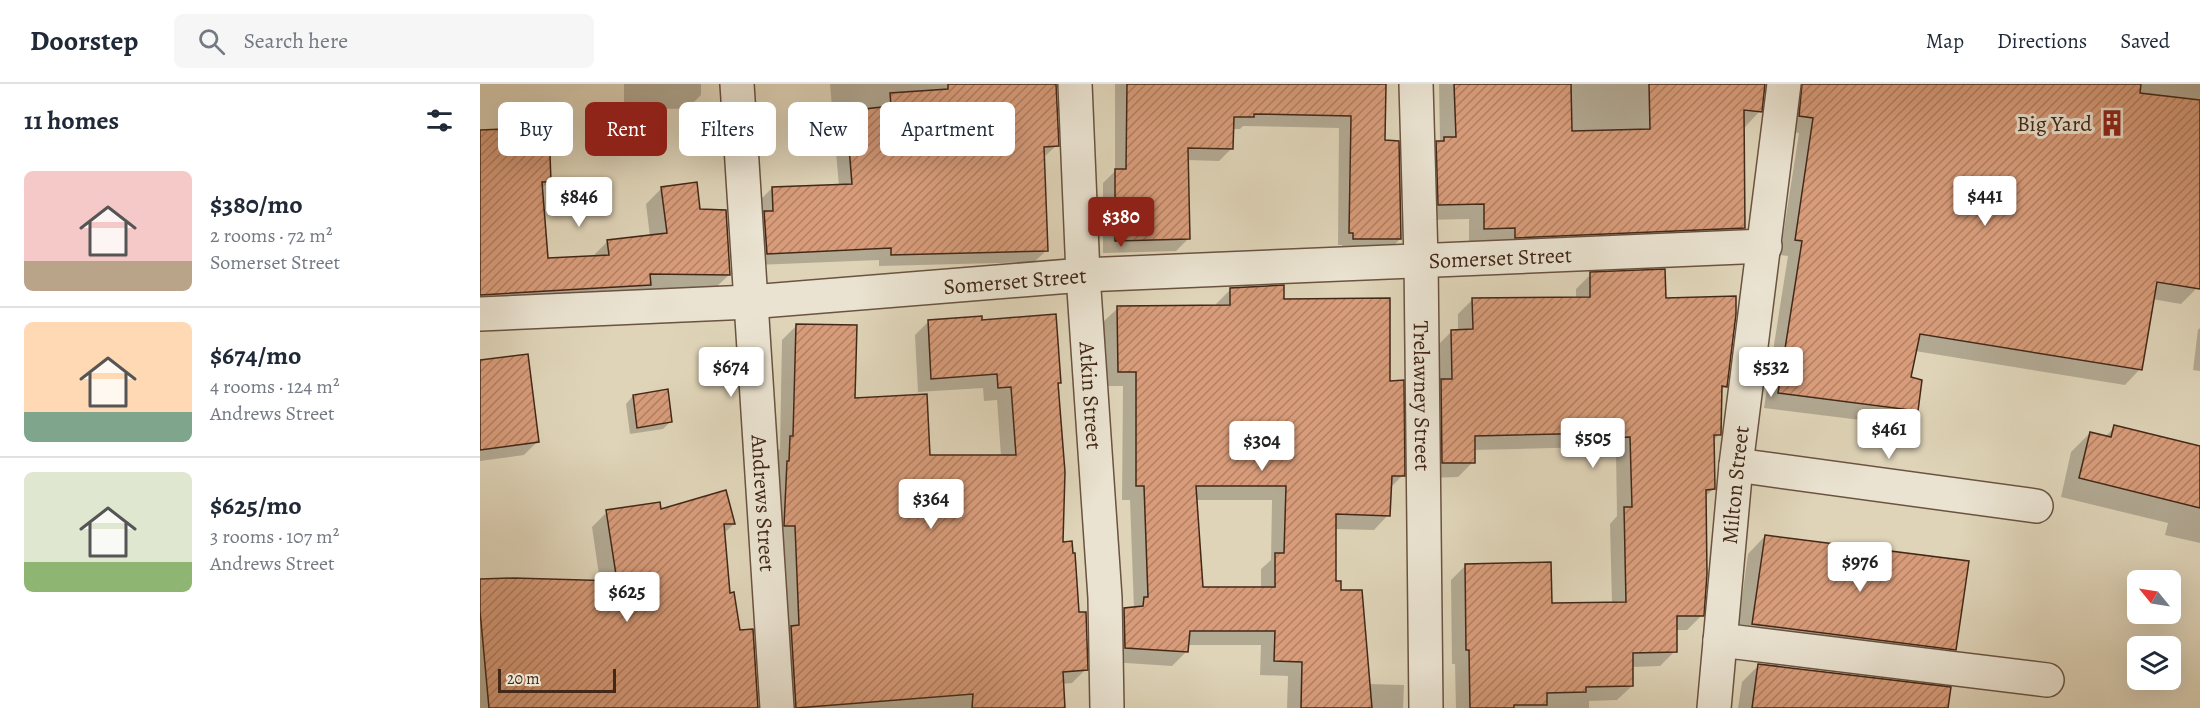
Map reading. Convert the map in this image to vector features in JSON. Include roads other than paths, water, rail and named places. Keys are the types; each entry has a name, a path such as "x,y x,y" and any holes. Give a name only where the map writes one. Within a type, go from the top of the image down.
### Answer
{"street":[{"name":"Andrews Street","path":"737,84 777,708"},
{"name":"Atkin Street","path":"1075,84 1083,275 1105,598 1107,708"},
{"name":"Trelawney Street","path":"1416,84 1421,259 1426,708"},
{"name":"Milton Street","path":"1714,708 1736,465 1784,84"},
{"name":"Somerset Street","path":"480,314 750,302 1083,275 1765,246"},
{"path":"1736,465 2036,506"},
{"path":"1720,640 2047,680"}],"place":[{"name":"Big Yard","path":"2112,123"}]}
